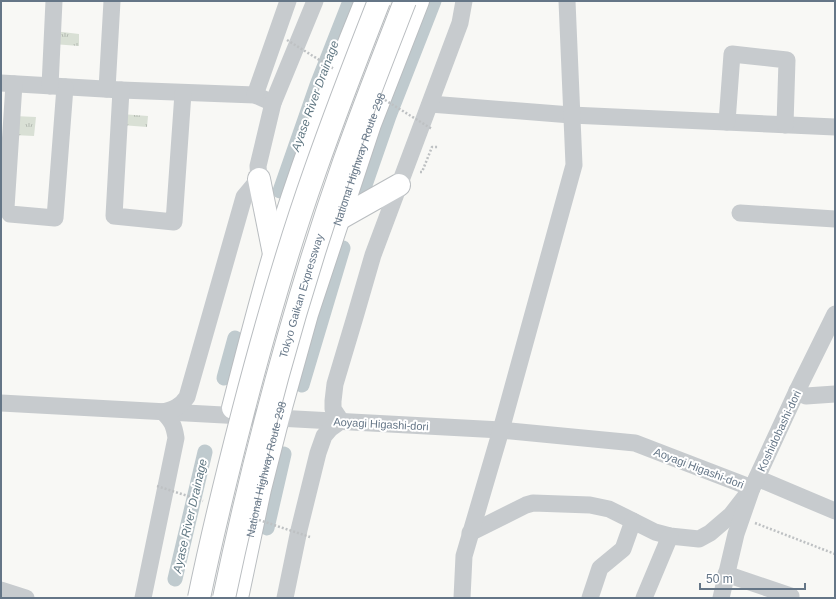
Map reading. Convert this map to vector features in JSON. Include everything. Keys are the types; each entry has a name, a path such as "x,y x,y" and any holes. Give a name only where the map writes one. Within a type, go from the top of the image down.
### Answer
{"highway":[{"path":"188,598 252,332 274,255 298,181 366,1"},
{"path":"199,598 226,478 254,369 283,268 314,172 379,1"},
{"name":"Tokyo Gaikan Expressway","path":"224,598 255,461 298,305 346,157 371,86 405,1"},
{"name":"National Highway Route 298","path":"236,598 278,418 307,314 370,124 418,1"},
{"path":"259,179 274,255"},
{"path":"337,220 399,185"},
{"path":"244,563 252,598"}],"street":[{"path":"54,1 58,86 55,218 10,214 4,208 8,84 58,86 114,90 255,95 273,103"},
{"path":"112,1 114,216 174,222 183,93"},
{"path":"255,95 288,1"},
{"path":"143,598 176,438 175,428 172,421 163,412 181,405 187,397 244,197 259,179 258,166 273,103 316,1"},
{"path":"285,598 299,530 318,453 324,436 330,429 341,421 333,409 335,384 373,255 460,23 464,1"},
{"path":"462,598 464,556 574,165 567,1"},
{"path":"728,122 732,54 787,60 785,125"},
{"path":"430,104 571,115 835,128"},
{"path":"740,213 835,219"},
{"name":"Koshidobashi-dori","path":"720,598 741,518 754,483 835,314"},
{"path":"797,392 806,396 835,394"},
{"name":"Aoyagi Higashi-dori","path":"1,403 500,430 636,443 835,511"},
{"path":"470,533 526,505 533,503 590,504 609,509 655,532 670,536 699,539 710,533 731,515 754,483"},
{"path":"591,598 600,568 623,549 633,521"},
{"path":"644,598 670,536"},
{"path":"726,574 791,596"},
{"path":"1,590 26,598"}],"path":[{"path":"422,172 432,147 438,147"},
{"path":"741,518 835,554"}],"green space":[{"path":"54,31 79,34 79,46 53,44"},
{"path":"121,114 148,116 147,127 121,125"},
{"path":"14,116 36,117 34,136 13,135"}],"waterway":[{"name":"Ayase River Drainage","path":"280,191 317,85 350,1"},
{"name":"Ayase River Drainage","path":"364,188 389,116 434,1"},
{"name":"Ayase River Drainage","path":"302,385 343,248"},
{"name":"Ayase River Drainage","path":"224,378 235,338"},
{"name":"Ayase River Drainage","path":"175,579 205,452"},
{"name":"Ayase River Drainage","path":"267,528 284,454"}]}
